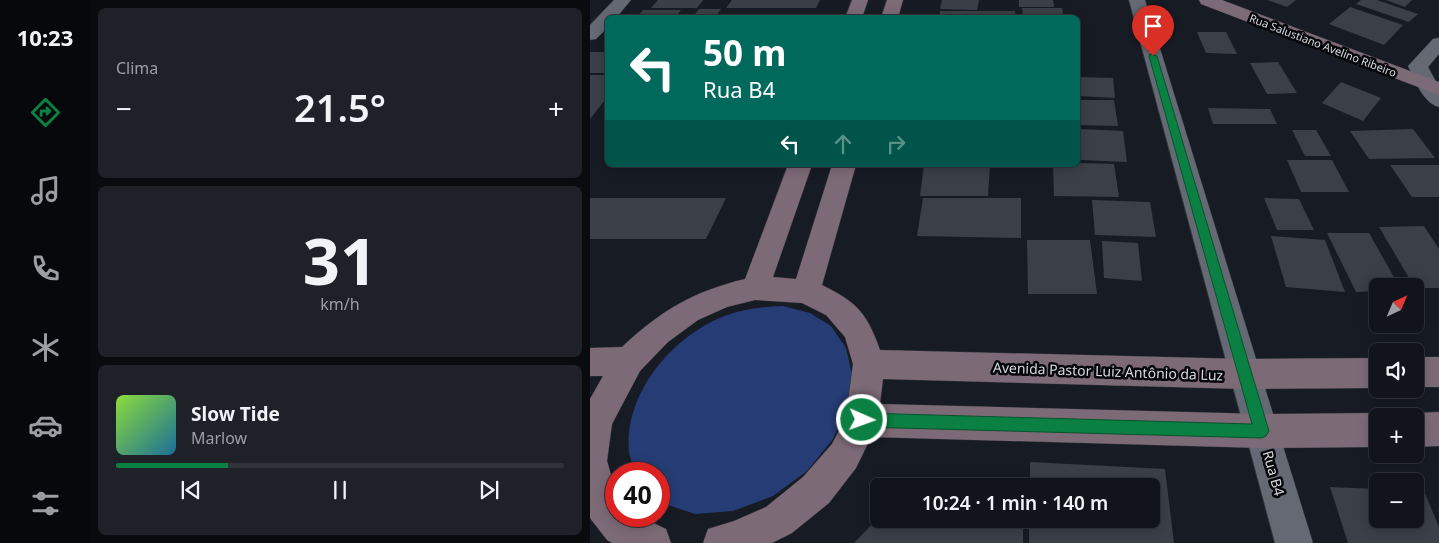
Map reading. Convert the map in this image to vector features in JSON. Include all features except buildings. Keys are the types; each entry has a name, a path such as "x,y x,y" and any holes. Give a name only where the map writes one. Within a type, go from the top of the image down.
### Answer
{"street":[{"path":"609,15 623,0"},
{"path":"854,15 860,0"},
{"path":"890,15 895,0"},
{"name":"Rua B4","path":"1137,0 1294,543"},
{"name":"Rua Salustiano Avelino Ribeiro","path":"1207,0 1433,87"},
{"path":"590,35 605,19"},
{"path":"1439,43 1418,66 1433,87 1439,101"},
{"path":"755,288 799,167"},
{"path":"806,291 843,167"},
{"path":"652,543 620,527 598,498 590,461 593,422 629,361 657,333 688,311 722,296 755,288 806,291 836,306 858,330 869,364 862,420 844,456 816,490 779,520 731,542"},
{"path":"590,362 629,361"},
{"name":"Avenida Pastor Luiz Antônio da Luz","path":"869,364 1244,374 1369,373"},
{"path":"1424,372 1439,372"},
{"path":"862,420 1262,431 1369,430"},
{"path":"1424,430 1439,429"}],"shaded area":[{"path":"783,306 810,313 831,326 846,348 852,375 848,406 833,439 807,471 773,496 733,511 695,514 670,506 670,462 632,462 630,457 629,430 634,409 643,389 654,371 669,354 703,326 737,312"}],"route":[{"path":"862,420 1262,431 1153,56"}]}
